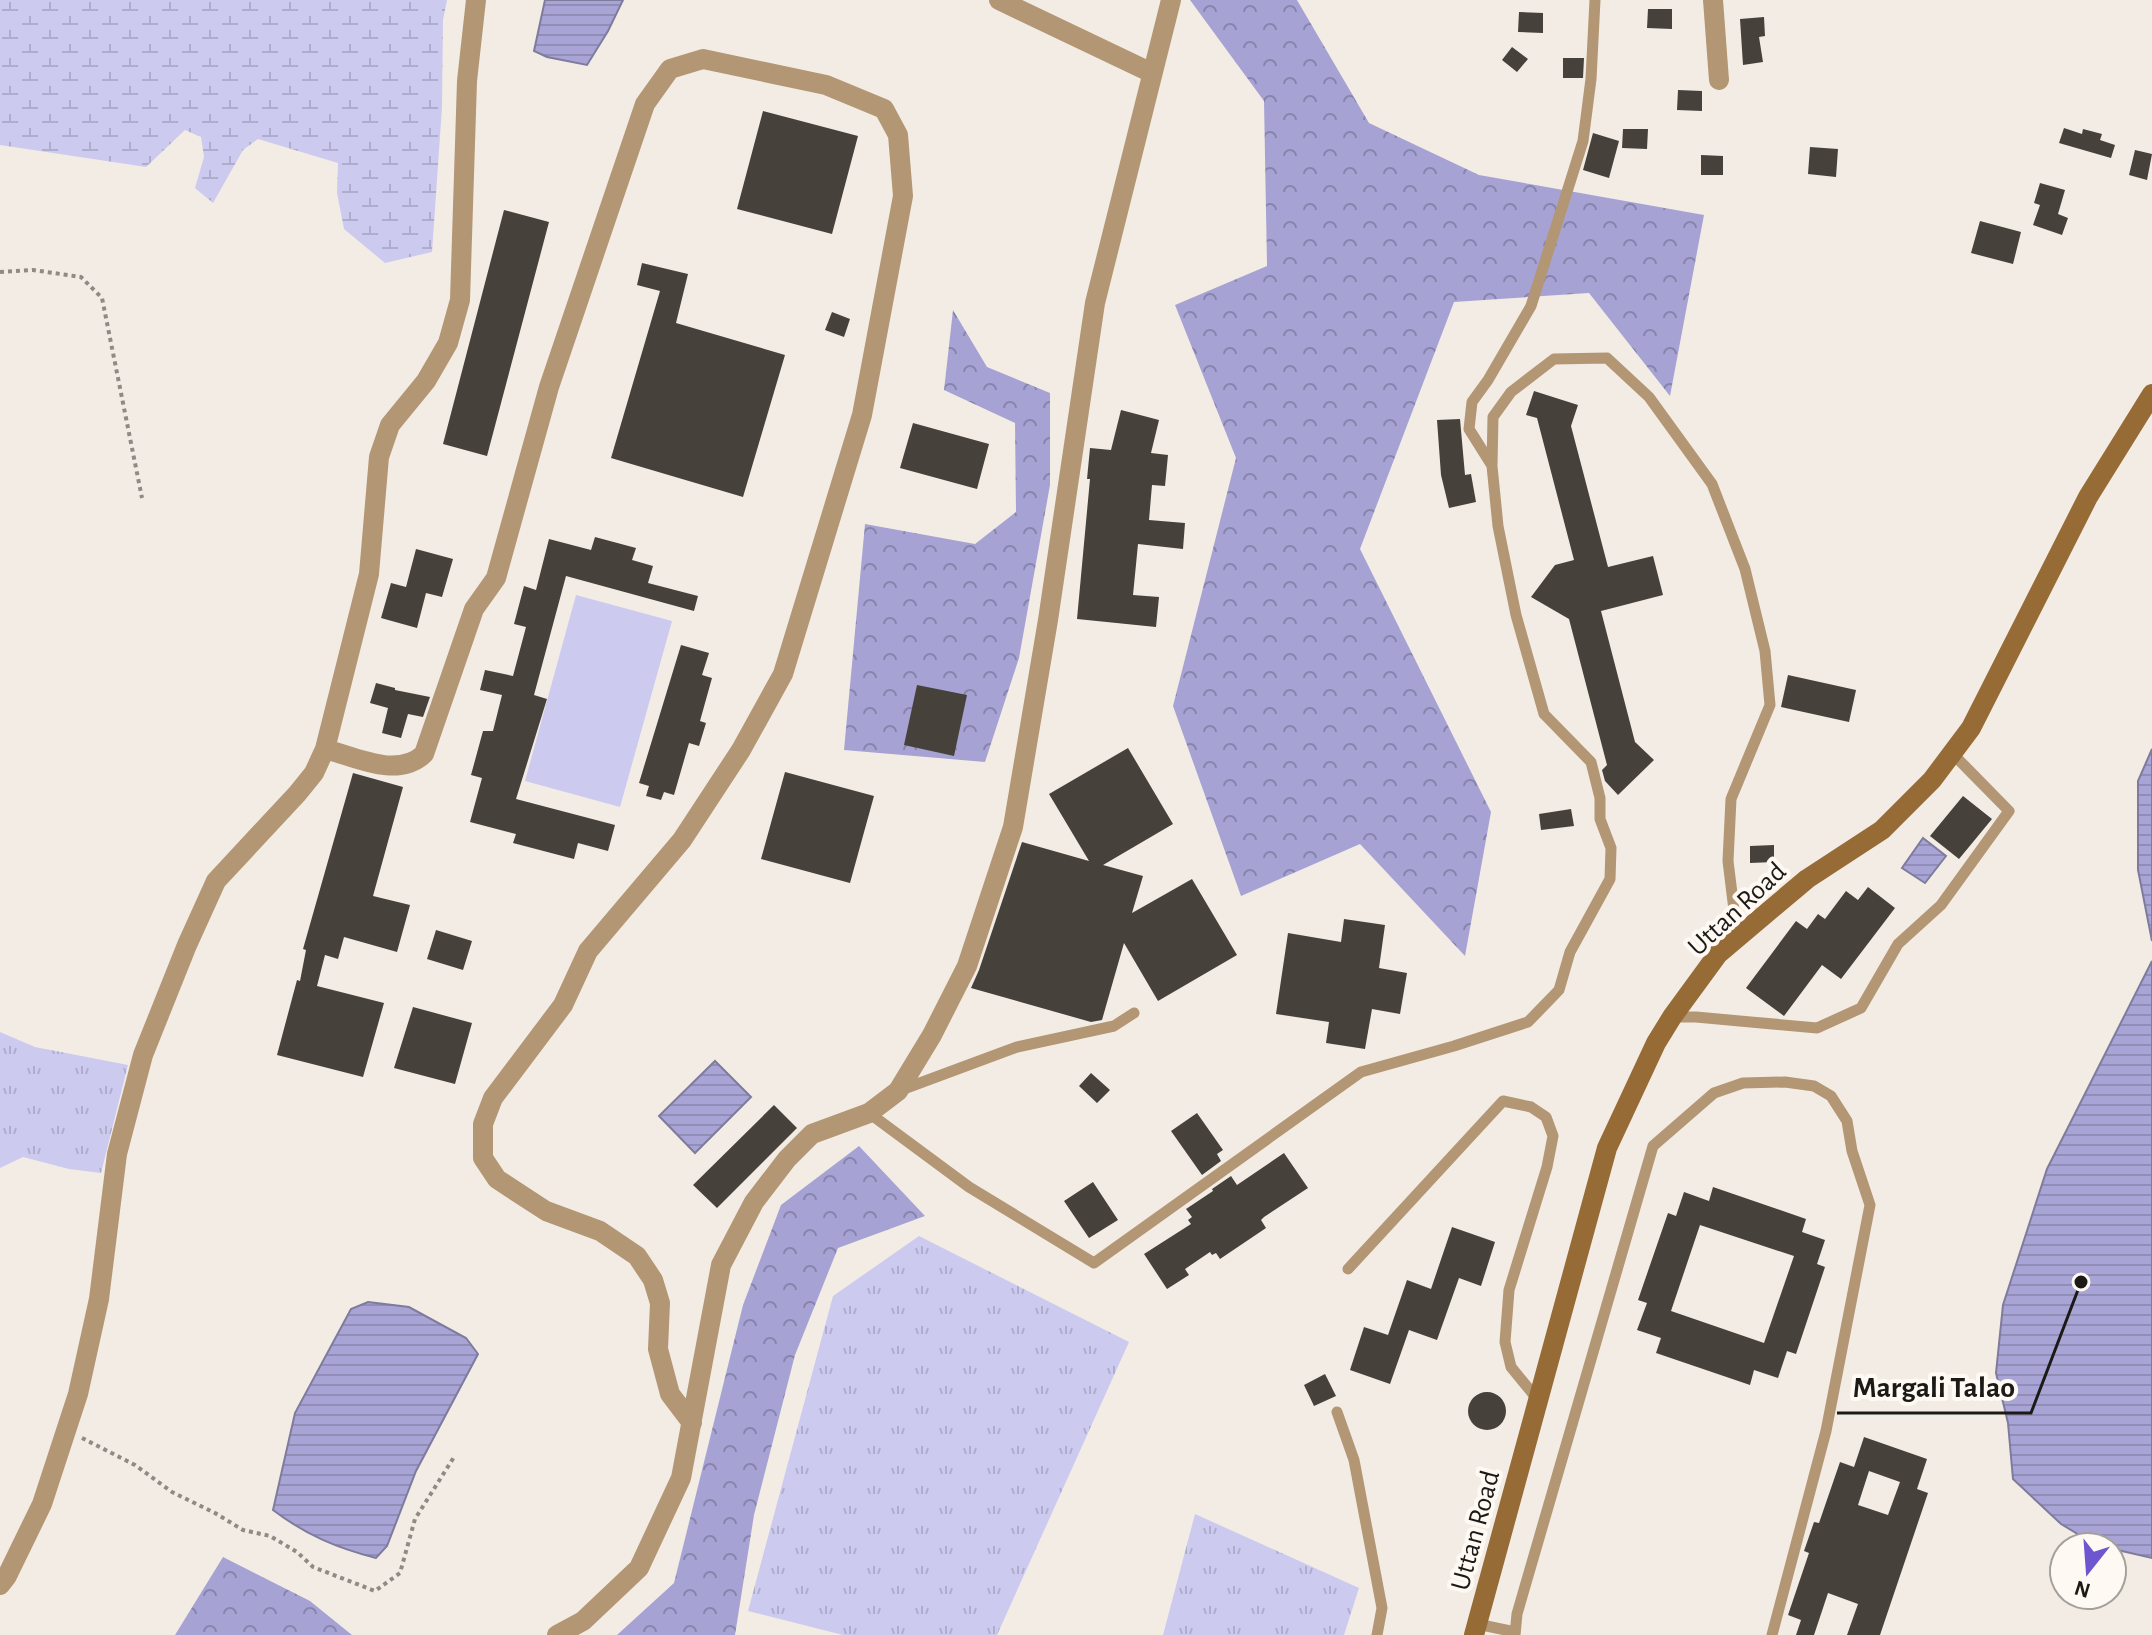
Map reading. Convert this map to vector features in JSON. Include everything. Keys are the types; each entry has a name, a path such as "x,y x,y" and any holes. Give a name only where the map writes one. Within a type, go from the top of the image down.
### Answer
{"main road":[{"name":"Uttan Road","path":"1476,1629 1607,1148 1656,1043 1718,954 1807,879 1882,830 1932,780 1971,728 2088,497 2152,394"}],"street":[{"path":"0,1585 42,1504 78,1394 99,1299 117,1154 143,1055 216,881 297,794 314,773 325,749 369,574 379,457 390,425 426,381 448,343 460,300 467,81 476,0"},
{"path":"999,0 1152,73"},
{"path":"557,1635 583,1621 639,1568 681,1478 721,1265 754,1202 787,1159 812,1134 869,1113 898,1091 932,1035 967,966 1013,827 1048,620 1095,303 1171,0"},
{"path":"1713,0 1719,80"},
{"path":"325,749 394,767 415,762 424,754 474,609 496,578 549,387 645,104 670,69 703,59 826,85 884,109 898,135 903,196 862,415 783,674 741,750 682,840 588,951 563,1005 493,1098 483,1124 483,1158 497,1179 546,1211 600,1231 637,1256 653,1280 660,1303 658,1349 670,1394 692,1423"}],"lane":[{"path":"1492,466 1469,429 1472,402 1531,306 1583,141 1591,79 1595,0"},
{"path":"869,1113 969,1187 1094,1263 1361,1072 1528,1022 1559,990 1570,952 1610,879 1611,848 1600,819 1600,798 1591,762 1544,714 1516,615 1498,526 1492,466 1493,417 1511,392 1554,359 1607,358 1649,397 1712,484 1745,569 1765,651 1770,705 1731,799 1728,861 1734,910 1741,934"},
{"path":"1672,1017 1817,1028 1861,1008 1898,944 1941,905 2009,811 1952,753"},
{"path":"898,1091 1017,1047 1114,1026 1134,1013"},
{"path":"1476,1629 1515,1634 1517,1614 1653,1146 1714,1093 1743,1083 1785,1082 1814,1086 1831,1096 1847,1121 1852,1151 1870,1205 1826,1431 1772,1635"},
{"path":"1348,1269 1503,1101 1531,1107 1546,1117 1553,1136 1547,1167 1509,1290 1505,1342 1511,1367 1538,1400"},
{"path":"1337,1412 1354,1460 1382,1608 1377,1635"}],"path":[{"path":"0,272 33,270 81,277 102,298 142,498"},
{"path":"66,1430 135,1465 172,1492 243,1530 270,1536 297,1552 313,1567 375,1591 400,1573 415,1519 454,1457"}],"green space":[{"path":"0,0 447,0 443,20 442,107 432,252 385,263 344,229 337,193 338,163 258,139 243,150 213,203 195,188 204,157 201,137 185,130 146,167 0,145"},
{"path":"1190,0 1297,0 1369,123 1479,175 1704,215 1670,396 1589,293 1454,302 1360,549 1491,812 1465,956 1360,844 1241,896 1173,706 1236,458 1175,305 1267,266 1264,101"},
{"path":"953,310 987,367 1050,393 1050,485 1019,658 985,762 844,750 865,524 975,544 1016,512 1015,423 944,390"},
{"path":"576,595 672,621 620,807 525,781"},
{"path":"0,1032 35,1047 128,1065 101,1173 69,1169 23,1157 0,1168"},
{"path":"859,1146 925,1216 838,1248 795,1355 754,1515 735,1635 617,1635 674,1583 743,1305 781,1205"},
{"path":"919,1236 1129,1342 997,1635 843,1635 748,1611 833,1296"},
{"path":"1195,1514 1359,1588 1344,1635 1163,1635"},
{"path":"223,1557 310,1601 352,1635 175,1635"}],"shaded area":[{"path":"545,0 623,0 587,65 547,57 534,51"},
{"path":"2152,749 2152,941 2138,870 2138,781"},
{"path":"1923,838 1946,856 1925,883 1902,868"},
{"path":"2152,961 2152,1558 2128,1552 2128,1531 2073,1531 2013,1479 2008,1423 1996,1373 2003,1305 2047,1169"},
{"path":"715,1061 751,1097 695,1153 659,1116"},
{"path":"368,1302 409,1307 466,1338 478,1354 416,1471 387,1546 376,1558 322,1540 273,1510 295,1413 351,1309"}],"building":[{"path":"1648,9 1672,9 1672,29 1647,28"},
{"path":"1519,12 1543,13 1543,33 1518,32"},
{"path":"1764,17 1765,36 1759,37 1763,62 1743,65 1740,19"},
{"path":"1512,47 1528,59 1517,72 1502,60"},
{"path":"1563,58 1584,58 1583,78 1563,78"},
{"path":"1678,90 1702,91 1702,111 1677,110"},
{"path":"763,111 858,136 832,234 737,209"},
{"path":"2064,128 2082,134 2083,129 2102,134 2100,140 2115,145 2111,158 2059,143"},
{"path":"1623,129 1648,129 1647,149 1622,148"},
{"path":"1593,133 1619,141 1609,178 1583,170"},
{"path":"1810,147 1838,149 1836,177 1808,174"},
{"path":"2135,150 2152,154 2147,180 2129,175"},
{"path":"1701,155 1723,156 1723,175 1701,175"},
{"path":"2040,183 2065,190 2058,214 2068,218 2062,235 2033,225 2040,205 2034,203"},
{"path":"504,210 549,222 487,456 443,444"},
{"path":"1980,221 2021,232 2013,264 1971,253"},
{"path":"642,263 688,274 676,323 785,355 743,497 611,458 660,291 637,285"},
{"path":"832,312 850,319 844,337 825,330"},
{"path":"1534,391 1578,405 1571,426 1608,567 1653,556 1663,595 1601,611 1635,742 1654,760 1618,795 1605,781 1602,770 1607,765 1569,619 1531,597 1555,565 1574,560 1537,418 1526,415"},
{"path":"1121,410 1159,420 1151,453 1168,455 1165,486 1152,485 1149,520 1185,523 1183,549 1138,544 1133,595 1159,597 1156,627 1077,619 1090,448 1111,450"},
{"path":"1460,419 1465,475 1471,474 1476,502 1449,508 1441,475 1437,420"},
{"path":"913,423 989,444 977,489 900,468"},
{"path":"595,537 636,548 632,560 653,566 648,583 698,596 694,611 566,576 534,695 547,699 516,799 615,825 608,851 578,843 574,859 513,843 516,834 470,822 482,778 471,775 483,731 493,731 502,695 480,690 485,670 513,676 526,627 514,624 524,586 536,590 549,539 591,550"},
{"path":"416,549 453,559 442,597 426,593 417,628 381,618 391,583 406,587"},
{"path":"681,645 709,653 702,675 712,678 700,721 706,723 699,746 689,743 674,795 664,792 661,800 646,796 649,786 639,783"},
{"path":"1788,675 1856,690 1849,722 1781,707"},
{"path":"376,683 430,697 423,717 408,714 401,738 382,733 388,708 370,703"},
{"path":"917,685 967,695 954,756 904,745"},
{"path":"1128,748 1173,824 1103,865 1143,876 1132,913 1192,879 1237,955 1158,1001 1124,943 1102,1020 1091,1022 971,988 1022,842 1089,861 1049,794"},
{"path":"785,772 874,796 850,883 761,859"},
{"path":"353,773 403,787 373,896 410,905 397,952 344,937 338,959 325,955 317,986 384,1003 363,1077 277,1055 297,980 300,981 306,950 303,949"},
{"path":"1963,796 1992,819 1959,859 1930,836"},
{"path":"1571,809 1574,826 1541,830 1539,814"},
{"path":"1774,845 1774,862 1750,863 1750,846"},
{"path":"1868,887 1895,908 1841,979 1822,965 1784,1016 1746,988 1796,921 1807,929 1818,914 1825,919 1846,891 1858,900"},
{"path":"1344,919 1385,925 1379,968 1407,973 1400,1014 1372,1009 1365,1049 1326,1043 1329,1022 1276,1014 1288,933 1341,942"},
{"path":"436,930 472,941 463,970 427,959"},
{"path":"413,1007 472,1023 455,1084 394,1068"},
{"path":"1091,1073 1110,1090 1097,1103 1079,1086"},
{"path":"774,1105 797,1128 717,1208 693,1185"},
{"path":"1197,1113 1223,1150 1217,1154 1221,1161 1202,1175 1171,1131"},
{"path":"1284,1153 1308,1188 1264,1217 1261,1220 1266,1228 1220,1259 1216,1253 1212,1255 1210,1252 1185,1269 1189,1275 1167,1289 1144,1254 1191,1224 1188,1220 1192,1217 1186,1209 1212,1189 1231,1176 1237,1185"},
{"path":"1093,1182 1118,1220 1089,1238 1064,1201"},
{"path":"1713,1187 1806,1219 1802,1232 1825,1240 1817,1264 1825,1267 1796,1354 1787,1351 1778,1378 1754,1370 1750,1385 1656,1353 1661,1338 1637,1330 1647,1303 1638,1300 1668,1213 1676,1216 1684,1192 1709,1201","holes":["1700,1225 1794,1256 1764,1343 1671,1311"]},
{"path":"1452,1227 1495,1242 1481,1286 1459,1278 1437,1340 1409,1330 1390,1384 1350,1370 1364,1327 1388,1335 1407,1280 1431,1289"},
{"path":"1325,1374 1336,1396 1314,1406 1304,1385"},
{"path":"1487,1392 1501,1397 1506,1411 1501,1425 1487,1430 1473,1425 1468,1411 1473,1397"},
{"path":"1864,1437 1927,1459 1917,1489 1928,1493 1880,1635 1847,1635 1858,1604 1828,1593 1814,1635 1796,1635 1801,1620 1788,1615 1809,1553 1804,1551 1814,1522 1819,1523 1840,1462 1854,1467","holes":["1869,1471 1900,1482 1888,1515 1858,1505"]}],"place":[{"name":"Margali Talao","path":"2081,1282"}]}
